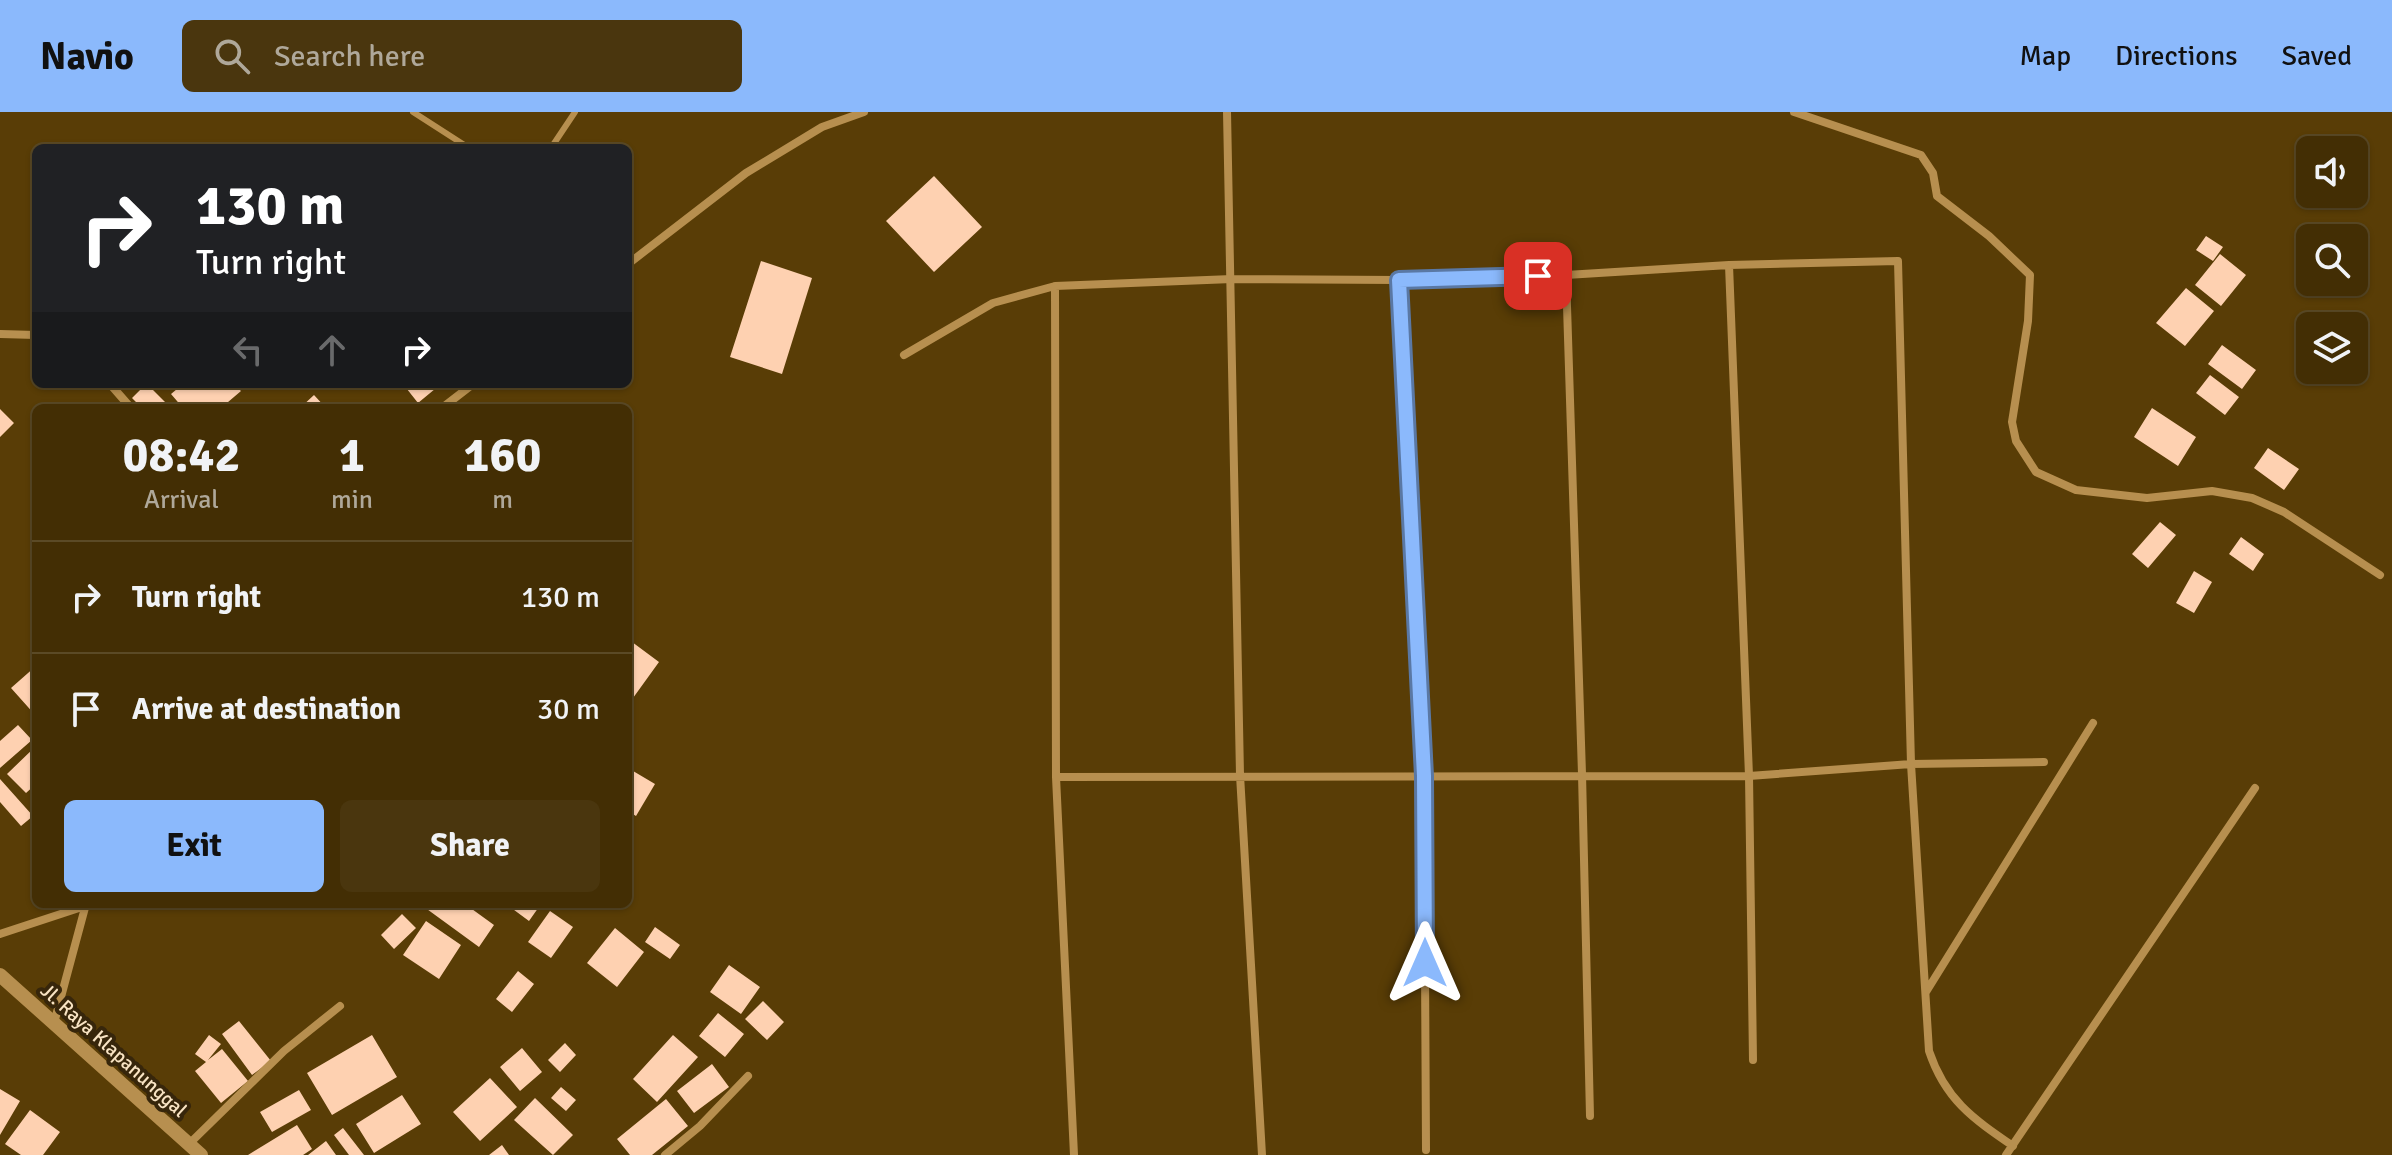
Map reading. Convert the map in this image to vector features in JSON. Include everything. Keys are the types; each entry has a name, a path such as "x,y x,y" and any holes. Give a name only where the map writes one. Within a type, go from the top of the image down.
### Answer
{"street":[{"path":"632,261 746,173 822,127 864,112"},
{"path":"1227,112 1240,775 1262,1155"},
{"path":"1794,112 1921,155 1933,173 1937,196 1989,236 2030,275 2028,321 2012,422 2016,441 2036,472 2076,490 2147,498 2212,491 2252,498 2284,512 2380,575"},
{"path":"904,355 993,303 1055,286 1232,279 1399,280 1566,275 1729,265 1898,261 1911,764 1929,1051 1938,1076 1962,1107 2013,1146"},
{"path":"1729,265 1749,776 1753,1060"},
{"path":"1566,275 1590,1116"},
{"path":"1399,280 1424,776 1426,1150"},
{"path":"1055,286 1056,777 1074,1155"},
{"path":"0,334 32,335"},
{"path":"114,388 128,404"},
{"path":"447,404 468,388"},
{"path":"1925,993 2093,723"},
{"path":"1056,777 1749,776 1911,764 2044,762"},
{"path":"2006,1155 2255,788"},
{"path":"0,934 76,908"},
{"path":"54,1024 84,908"},
{"name":"Jl. Raya Klapanunggal","path":"0,975 201,1155"},
{"path":"189,1144 284,1051 340,1006"},
{"path":"665,1155 700,1126 748,1076"}],"lane":[{"path":"413,112 463,144"},
{"path":"554,144 575,112"}],"building":[{"path":"934,176 982,227 934,272 886,221"},
{"path":"2206,236 2223,247 2213,261 2196,250"},
{"path":"2220,254 2246,275 2221,306 2195,285"},
{"path":"761,261 812,278 782,374 730,357"},
{"path":"2186,288 2214,311 2185,346 2156,323"},
{"path":"2222,345 2256,370 2242,389 2208,364"},
{"path":"2210,375 2239,397 2225,415 2196,393"},
{"path":"142,388 151,388 167,404 138,404 132,398"},
{"path":"178,388 238,388 241,391 226,404 180,404 171,394"},
{"path":"406,388 436,388 418,403"},
{"path":"314,395 322,404 304,404"},
{"path":"2152,408 2196,437 2178,466 2134,437"},
{"path":"0,409 14,423 0,437"},
{"path":"2268,448 2299,469 2284,490 2254,468"},
{"path":"2160,522 2176,535 2148,568 2132,554"},
{"path":"2241,537 2264,554 2253,571 2229,554"},
{"path":"2194,571 2212,582 2194,613 2176,603"},
{"path":"632,642 659,662 632,697"},
{"path":"32,670 32,712 11,688"},
{"path":"18,725 32,740 0,768 0,741"},
{"path":"32,750 32,788 26,793 7,774"},
{"path":"632,770 655,784 636,816 632,814"},
{"path":"0,779 32,817 21,826 0,802"},
{"path":"425,908 471,908 494,925 479,947"},
{"path":"511,908 538,908 529,921"},
{"path":"550,911 573,927 551,958 528,942"},
{"path":"402,914 416,928 394,949 381,935"},
{"path":"426,921 461,945 439,979 403,955"},
{"path":"655,927 680,945 670,959 645,942"},
{"path":"615,928 644,952 617,987 587,963"},
{"path":"729,965 760,987 741,1014 710,992"},
{"path":"518,971 534,984 512,1012 496,999"},
{"path":"763,1001 784,1022 767,1040 745,1019"},
{"path":"718,1013 744,1034 725,1057 699,1036"},
{"path":"239,1021 271,1061 252,1075 222,1034"},
{"path":"209,1035 221,1044 208,1060 222,1049 248,1081 221,1103 195,1071 206,1062 195,1054"},
{"path":"372,1035 397,1077 332,1115 307,1073"},
{"path":"673,1035 698,1057 657,1102 633,1079"},
{"path":"565,1043 576,1055 560,1072 548,1060"},
{"path":"522,1048 542,1072 520,1091 500,1067"},
{"path":"712,1064 729,1087 694,1113 677,1091"},
{"path":"490,1078 517,1107 480,1141 453,1112"},
{"path":"561,1087 576,1100 566,1111 551,1098"},
{"path":"0,1089 20,1101 0,1135"},
{"path":"299,1090 311,1110 272,1132 260,1112"},
{"path":"402,1095 421,1124 374,1153 356,1124"},
{"path":"535,1098 573,1135 553,1155 514,1120"},
{"path":"666,1099 688,1126 652,1155 630,1155 617,1139"},
{"path":"30,1110 60,1132 43,1155 21,1155 5,1144"},
{"path":"297,1125 312,1149 303,1155 248,1155"},
{"path":"343,1128 364,1155 349,1155 334,1135"},
{"path":"326,1141 336,1155 308,1155"},
{"path":"502,1145 509,1155 489,1155"}],"route":[{"path":"1425,963 1424,776 1399,280 1538,276"}]}
